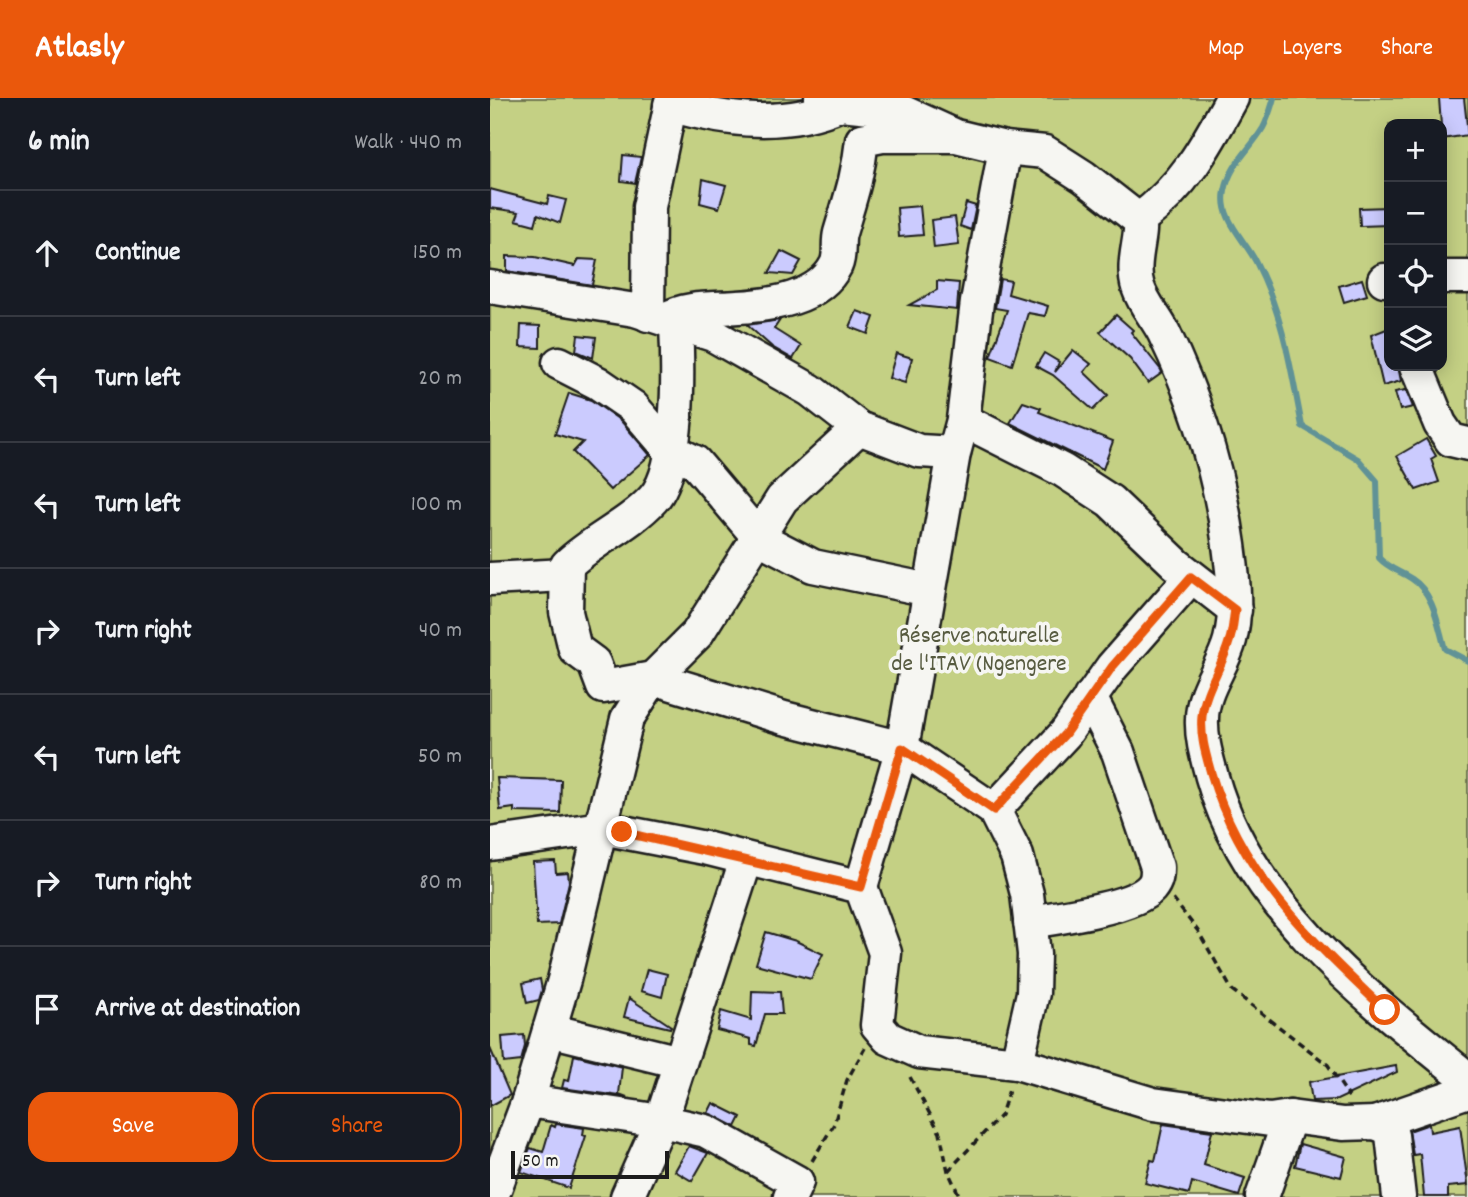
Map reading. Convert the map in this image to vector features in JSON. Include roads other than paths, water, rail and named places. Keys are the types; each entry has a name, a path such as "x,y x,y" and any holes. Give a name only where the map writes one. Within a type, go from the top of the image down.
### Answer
{"street":[{"path":"1139,220 1179,186 1200,156 1233,98"},
{"path":"1017,1063 1033,993 1034,954 1027,894 1017,856 994,810 902,748 784,718 653,678 603,687 594,663 575,649 566,612 567,565 654,498 666,476 679,386 663,319 649,207 671,102 709,116 747,121 823,112 831,101 899,110 956,136 1005,148 1045,152 1084,177 1139,220 1142,227 1135,254 1137,284 1144,303 1163,331 1205,431 1228,541 1235,610 1230,641 1208,690 1202,717 1203,745 1222,811 1263,882 1315,943 1403,1026 1468,1079"},
{"path":"663,319 679,311 771,305 823,282 836,265 840,251 839,237 856,186 862,140 882,136 956,136"},
{"path":"1005,148 976,302 963,420 954,453 902,748 861,887 885,953 877,1025 888,1038 919,1052 1017,1063 1153,1104 1270,1119 1290,1117 1386,1127 1392,1135 1399,1197"},
{"path":"1447,277 1468,278"},
{"path":"490,287 604,304 713,335 764,361 810,390 859,428 919,451 954,453"},
{"path":"559,363 598,383 633,407 670,450 695,462 759,538 813,566 929,590"},
{"path":"1418,371 1440,424 1451,440 1468,444"},
{"path":"963,420 1062,470 1110,501 1191,577 1235,610"},
{"path":"492,1197 503,1131 528,1101 549,1030 602,828 627,719 653,678 697,634 782,499 859,428"},
{"path":"490,579 565,575"},
{"path":"994,810 1065,734 1112,667 1191,577"},
{"path":"1030,922 1080,915 1112,905 1150,890 1157,878 1154,855 1118,752 1090,697"},
{"path":"490,844 602,828 705,848 861,887"},
{"path":"627,1197 661,1121 746,860"},
{"path":"549,1030 680,1062"},
{"path":"1366,1124 1468,1091"},
{"path":"528,1101 661,1121 706,1131 793,1190"},
{"path":"1262,1197 1290,1117"}],"waterway":[{"path":"1274,98 1263,128 1228,181 1224,201 1229,220 1256,262 1273,302 1285,342 1302,426 1358,459 1377,481 1379,558 1419,585 1434,610 1445,649 1468,661"}],"park label":[{"name":"Réserve naturelle de l'ITAV (Ngengere","path":"979,648"}]}
